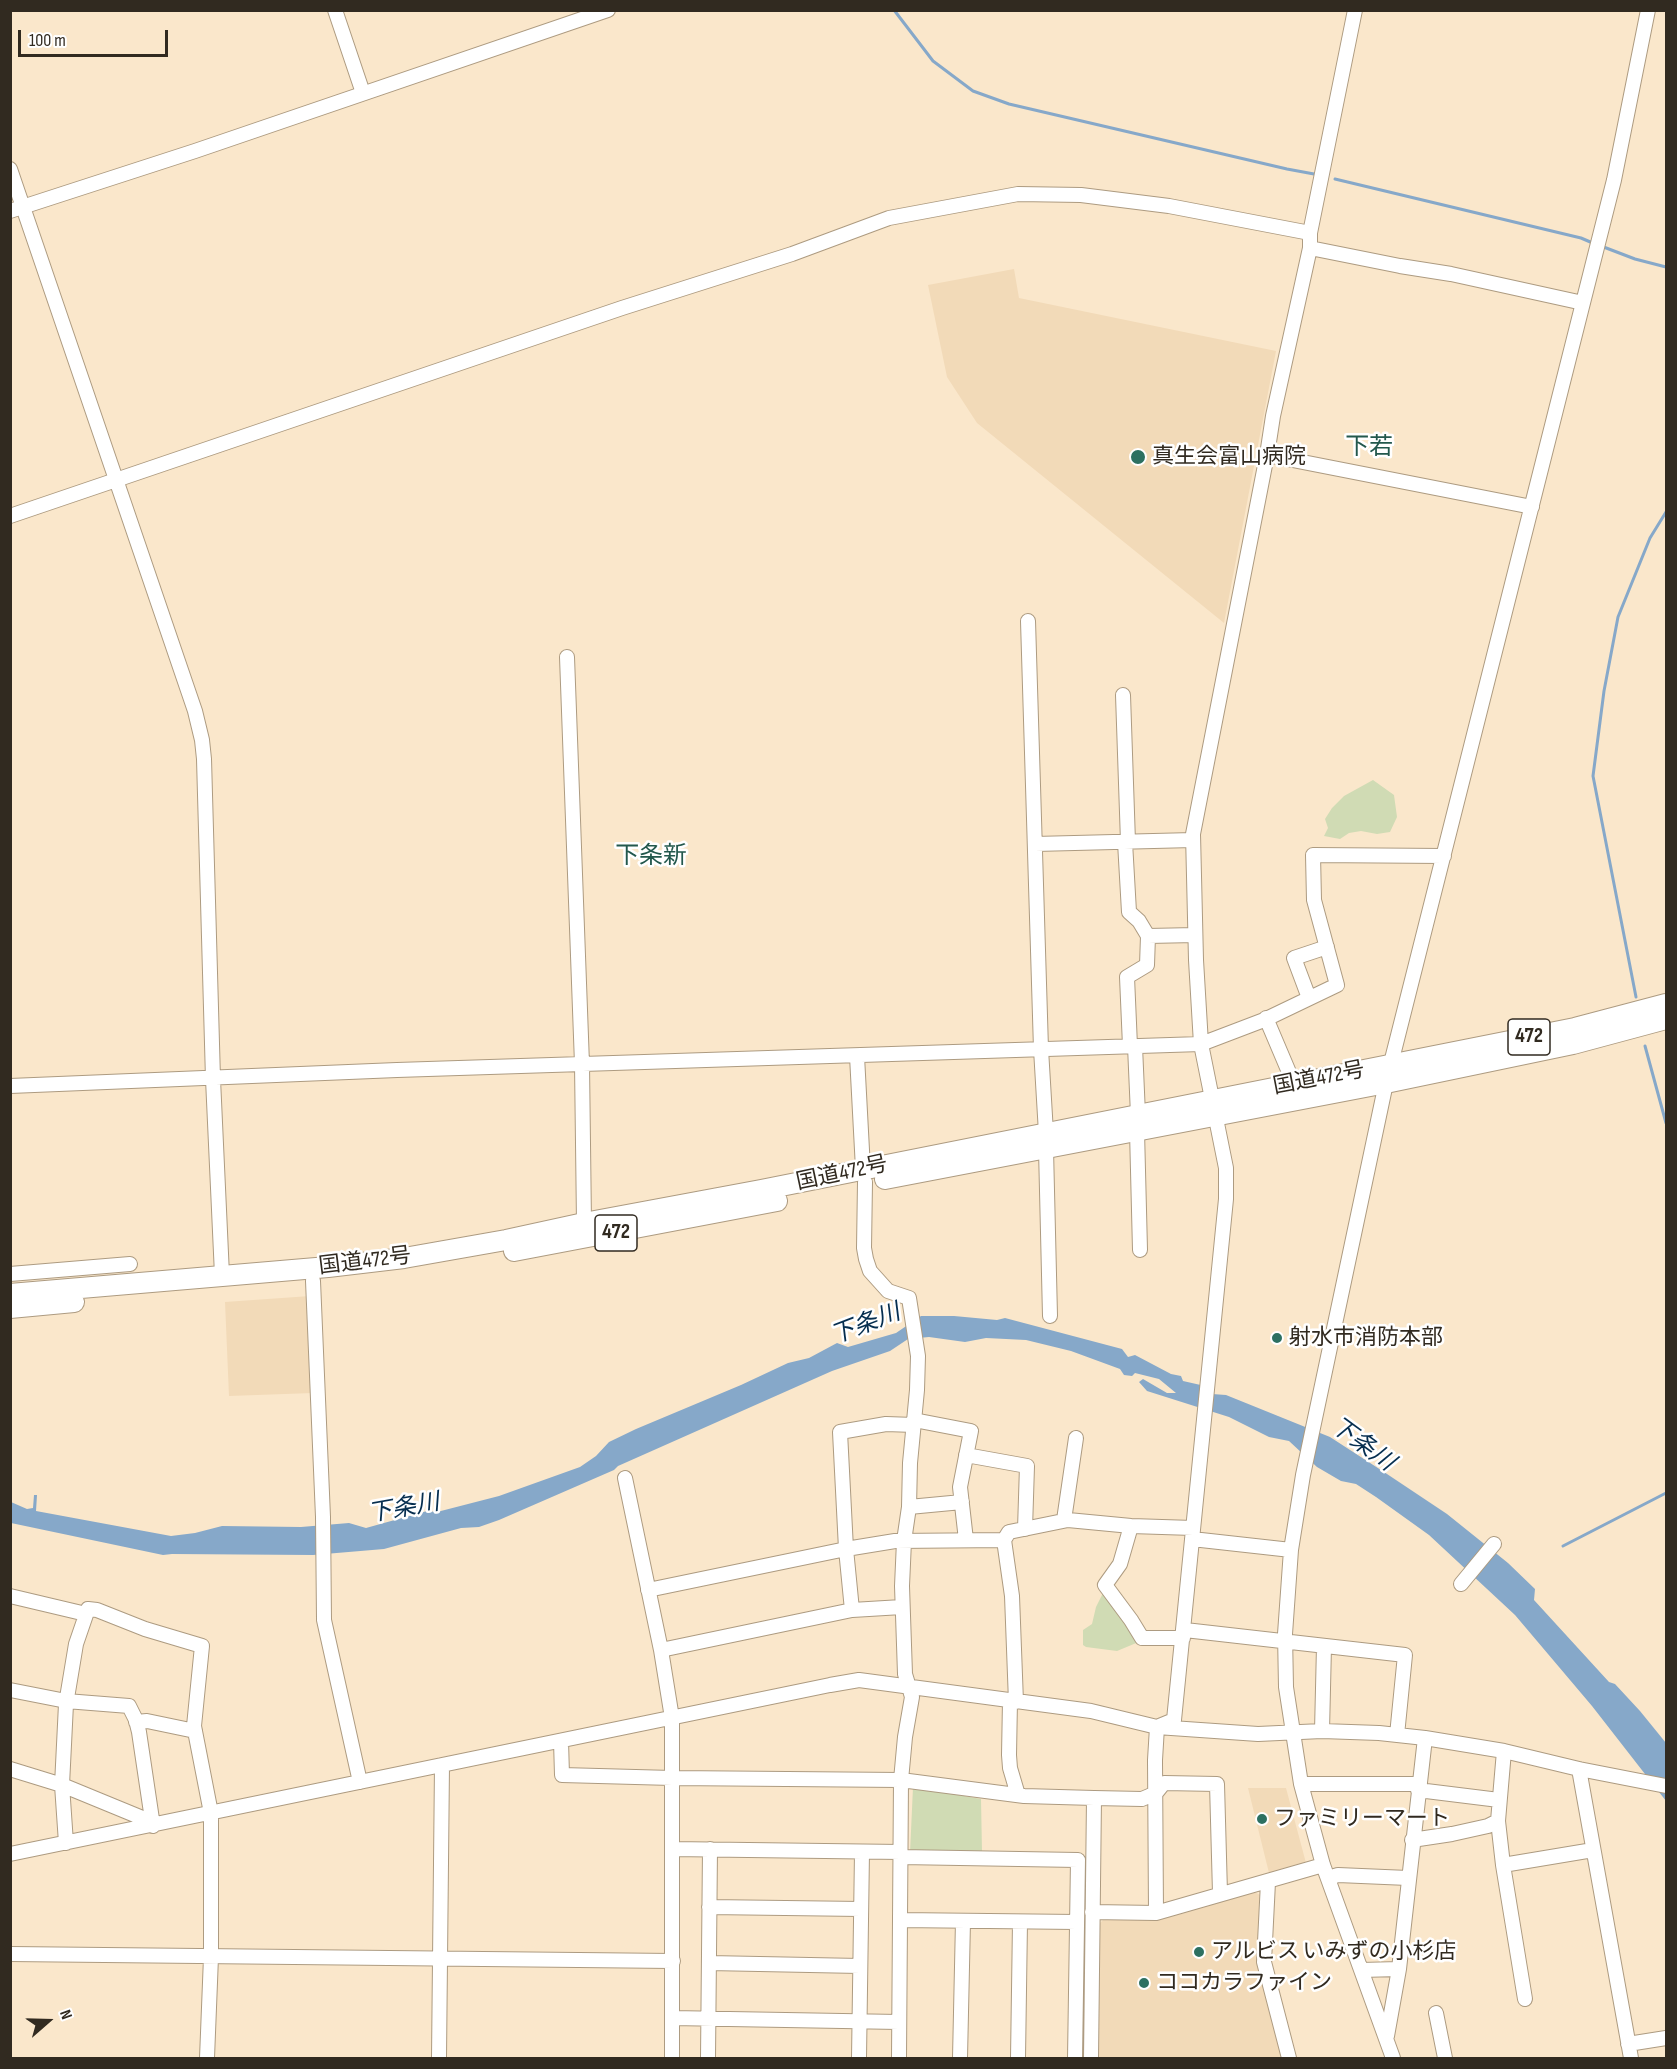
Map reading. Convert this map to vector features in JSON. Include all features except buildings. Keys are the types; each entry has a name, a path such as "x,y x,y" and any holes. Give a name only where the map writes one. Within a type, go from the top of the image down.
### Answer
{"highway":[{"name":"国道472号","path":"1214,1108 1294,1084 1388,1074 1666,1004"},
{"name":"国道472号","path":"10,1294 328,1267 404,1258 584,1223 864,1176 1388,1074 1573,1044 1666,1019"},
{"name":"国道472号","path":"10,1308 404,1271 585,1239 864,1176"}],"street":[{"path":"335,10 363,93"},
{"path":"17,209 608,10"},
{"path":"1157,1727 1174,1720 1192,1533 1206,1419 1209,1363 1226,1199 1226,1168 1201,1044 1193,840 1273,416 1355,10"},
{"path":"1394,2058 1323,1865 1301,1784 1286,1687 1285,1641 1291,1550 1303,1475 1388,1074 1614,180 1648,10"},
{"path":"10,169 17,209 116,480 195,711 202,740 222,1275"},
{"path":"10,516 611,312 792,254 890,218 1018,194 1081,195 1169,206 1400,266 1451,274 1583,303"},
{"path":"1267,455 1532,507"},
{"path":"1028,621 1050,1316"},
{"path":"567,657 582,1064 584,1223"},
{"path":"1123,695 1129,912 1140,921 1148,936 1147,965 1127,976 1138,1123 1140,1250"},
{"path":"1035,844 1193,840"},
{"path":"10,1086 582,1064 1201,1044 1266,1018 1336,985 1314,900 1313,855 1444,856"},
{"path":"1148,936 1195,935"},
{"path":"1309,998 1294,958 1327,947"},
{"path":"1266,1018 1294,1084"},
{"path":"857,1056 866,1259 870,1271 888,1291 909,1298 918,1356 909,1507 903,1541 902,1607 905,1633 905,1674 912,1697 904,1737 902,1780 898,2058"},
{"path":"10,1274 130,1264"},
{"path":"314,1281 323,1517 324,1620 360,1782"},
{"path":"852,1610 846,1548 840,1432 886,1424 914,1423 971,1431 960,1486 966,1540"},
{"path":"1064,1520 1076,1438"},
{"path":"966,1455 1027,1466 1025,1529"},
{"path":"625,1478 661,1650 672,1718 672,2058"},
{"path":"909,1507 962,1502"},
{"path":"1018,1795 1010,1768 1009,1755 1013,1701 1012,1596 1004,1540 1009,1532 1064,1520 1099,1521 1192,1533 1291,1550"},
{"path":"1131,1526 1120,1564 1105,1585 1142,1638 1184,1634 1285,1641 1406,1656 1397,1735"},
{"path":"648,1590 846,1548 895,1540 1004,1540"},
{"path":"1462,1583 1494,1544"},
{"path":"10,1596 86,1614"},
{"path":"661,1650 852,1610 902,1607"},
{"path":"66,1843 62,1785 66,1701 76,1644 88,1609 97,1610 145,1629 202,1646 195,1731 211,1813 211,1957 207,2058"},
{"path":"1322,1731 1324,1646"},
{"path":"10,1854 859,1680 1091,1711 1157,1727 1224,1732 1322,1731 1425,1738 1504,1751 1666,1786"},
{"path":"10,1690 66,1701 129,1706 136,1722 153,1824"},
{"path":"136,1722 147,1721 195,1731"},
{"path":"1156,1913 1157,1727"},
{"path":"1386,2038 1399,1970 1425,1738"},
{"path":"561,1741 562,1775 902,1780 1018,1795 1142,1799 1156,1793 1164,1783 1217,1784 1220,1893"},
{"path":"1504,1751 1498,1821 1503,1865 1526,1999"},
{"path":"439,2058 442,1765"},
{"path":"10,1769 62,1785 153,1824"},
{"path":"1579,1769 1631,2058"},
{"path":"1301,1784 1419,1787 1499,1800"},
{"path":"1091,2058 1094,1798"},
{"path":"1412,1840 1461,1832 1488,1826 1498,1821"},
{"path":"672,1849 862,1852 1078,1860 1075,2058"},
{"path":"708,2058 710,1849"},
{"path":"1503,1865 1593,1850"},
{"path":"859,2058 862,1852"},
{"path":"1092,1912 1156,1913 1323,1865"},
{"path":"1328,1878 1338,1875 1408,1878"},
{"path":"1268,1881 1264,1962 1289,2058"},
{"path":"709,1907 861,1909"},
{"path":"900,1920 1077,1922"},
{"path":"960,2058 963,1921"},
{"path":"1018,2058 1020,1922"},
{"path":"10,1954 673,1962"},
{"path":"709,1963 860,1966"},
{"path":"1361,1970 1399,1970"},
{"path":"1436,2013 1444,2058"},
{"path":"672,2018 899,2022"},
{"path":"1628,2044 1666,2038"}],"shaded area":[{"name":"真生会富山病院","path":"1014,269 1019,298 1276,351 1224,623 977,423 947,377 928,285"},
{"path":"310,1296 313,1393 229,1396 225,1302"},
{"path":"1248,1788 1286,1788 1306,1863 1269,1873"},
{"path":"1253,1891 1260,1895 1258,1962 1283,2058 1099,2058 1098,1925 1105,1918"}],"green space":[{"path":"1373,780 1394,795 1397,817 1390,832 1377,834 1361,831 1349,833 1340,839 1324,836 1328,828 1325,819 1332,808 1344,796"},
{"path":"1105,1589 1141,1641 1117,1651 1083,1645 1083,1630 1092,1624 1096,1607"},
{"path":"913,1787 981,1799 982,1852 910,1853"}],"water":[{"path":"921,1316 997,1320 1005,1318 1122,1349 1128,1357 1135,1355 1171,1374 1181,1376 1183,1381 1205,1386 1212,1394 1226,1395 1330,1437 1384,1472 1447,1514 1508,1563 1535,1589 1534,1600 1609,1682 1615,1684 1640,1711 1666,1743 1666,1801 1592,1706 1515,1615 1429,1535 1356,1484 1341,1481 1317,1467 1289,1441 1269,1437 1229,1417 1147,1391 1139,1382 1143,1379 1167,1393 1176,1393 1159,1379 1135,1373 1132,1376 1124,1375 1120,1369 1071,1351 1026,1340 986,1338 965,1342 929,1337 908,1339 890,1351 832,1371 499,1520 479,1527 461,1528 384,1549 313,1555 163,1555 11,1523 11,1502 27,1509 33,1508 34,1495 37,1495 36,1511 171,1536 222,1526 301,1527 349,1523 366,1528 427,1511 437,1512 499,1496 580,1467 596,1456 609,1442 636,1429 788,1363 809,1358 837,1343 848,1347 896,1333"}],"waterway":[{"path":"894,10 933,61 973,91 1009,104 1314,174"},
{"path":"1335,179 1581,238 1595,244"},
{"path":"1601,246 1635,259 1666,267"},
{"path":"1636,997 1593,776 1604,691 1618,617 1650,538 1666,512"},
{"path":"1645,1046 1666,1123"},
{"path":"1563,1546 1666,1493"}],"place":[{"name":"真生会富山病院","path":"1138,457"},
{"name":"射水市消防本部","path":"1277,1338"},
{"name":"ファミリーマート","path":"1262,1819"},
{"name":"アルビス いみずの小杉店","path":"1199,1952"},
{"name":"ココカラファイン","path":"1144,1983"}],"district":[{"name":"下若","path":"1369,448"},
{"name":"下条新","path":"651,857"}],"water label":[{"name":"下条川","path":"866,1325"},
{"name":"下条川","path":"1362,1445"},
{"name":"下条川","path":"404,1509"}]}
